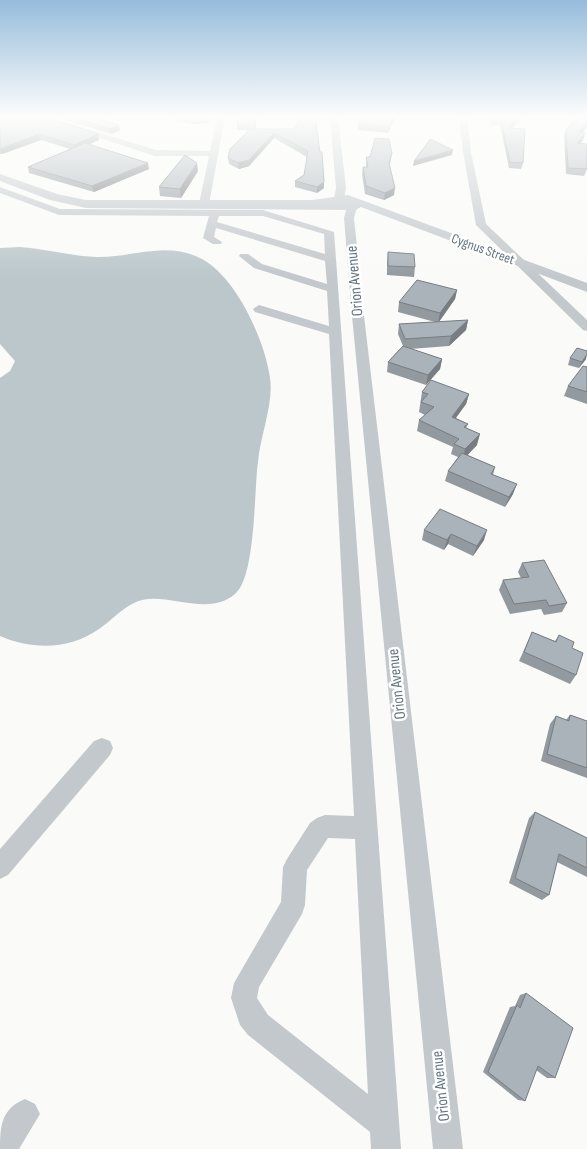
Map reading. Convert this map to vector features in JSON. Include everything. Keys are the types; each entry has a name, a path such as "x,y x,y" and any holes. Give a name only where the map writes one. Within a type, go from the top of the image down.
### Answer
{"street":[{"path":"213,171 208,238 217,242"},
{"name":"Orion Avenue","path":"341,171 448,1149"},
{"path":"470,171 481,225 587,326"},
{"name":"Cygnus Street","path":"0,177 74,203 210,213 346,203 379,210 587,288"},
{"path":"0,190 59,212 155,218 210,213 263,213 329,232 331,289 367,828 385,1137"},
{"path":"210,213 330,259"},
{"path":"244,256 258,266 331,289"},
{"path":"259,309 334,332"},
{"path":"4,856 102,748"},
{"path":"367,828 333,825 325,826 318,831 295,866 293,905 247,983 244,998 250,1015 258,1025 385,1137"},
{"path":"1,1149 25,1114"}],"shaded area":[{"path":"20,247 96,257 162,250 189,253 215,268 238,295 256,329 267,363 271,388 259,452 253,532 247,570 242,585 235,594 223,601 211,604 145,599 129,606 87,636 63,644 50,646 25,644 0,636 0,378 10,371 15,361 0,344 0,248"}],"building":[{"path":"40,171 129,171 92,186"},
{"path":"172,171 192,171 180,189 159,187"},
{"path":"305,171 323,171 324,182 317,187 295,181 304,175"},
{"path":"364,171 391,171 395,188 385,193 366,186"},
{"path":"388,252 414,254 415,267 388,266"},
{"path":"417,280 457,290 440,313 399,302"},
{"path":"468,320 451,336 405,339 399,324"},
{"path":"403,346 442,359 428,375 388,362"},
{"path":"577,348 587,351 582,362 570,358"},
{"path":"583,366 587,367 587,392 568,386"},
{"path":"431,380 469,394 452,417 468,424 464,427 480,434 465,449 454,444 459,439 419,420 434,407 421,402 428,394 422,392"},
{"path":"462,453 495,467 491,474 517,484 509,497 448,471"},
{"path":"440,509 487,530 477,546 451,534 447,540 424,530"},
{"path":"544,560 567,603 549,606 546,600 514,604 503,580 529,577 522,563"},
{"path":"532,632 556,642 559,635 574,642 572,648 583,653 576,675 524,652"},
{"path":"570,715 587,721 587,768 547,754 556,716 569,721"},
{"path":"535,812 587,838 587,868 559,854 549,895 515,878"},
{"path":"526,993 573,1028 555,1078 538,1066 525,1101 488,1072 517,1005 520,1008"}]}
